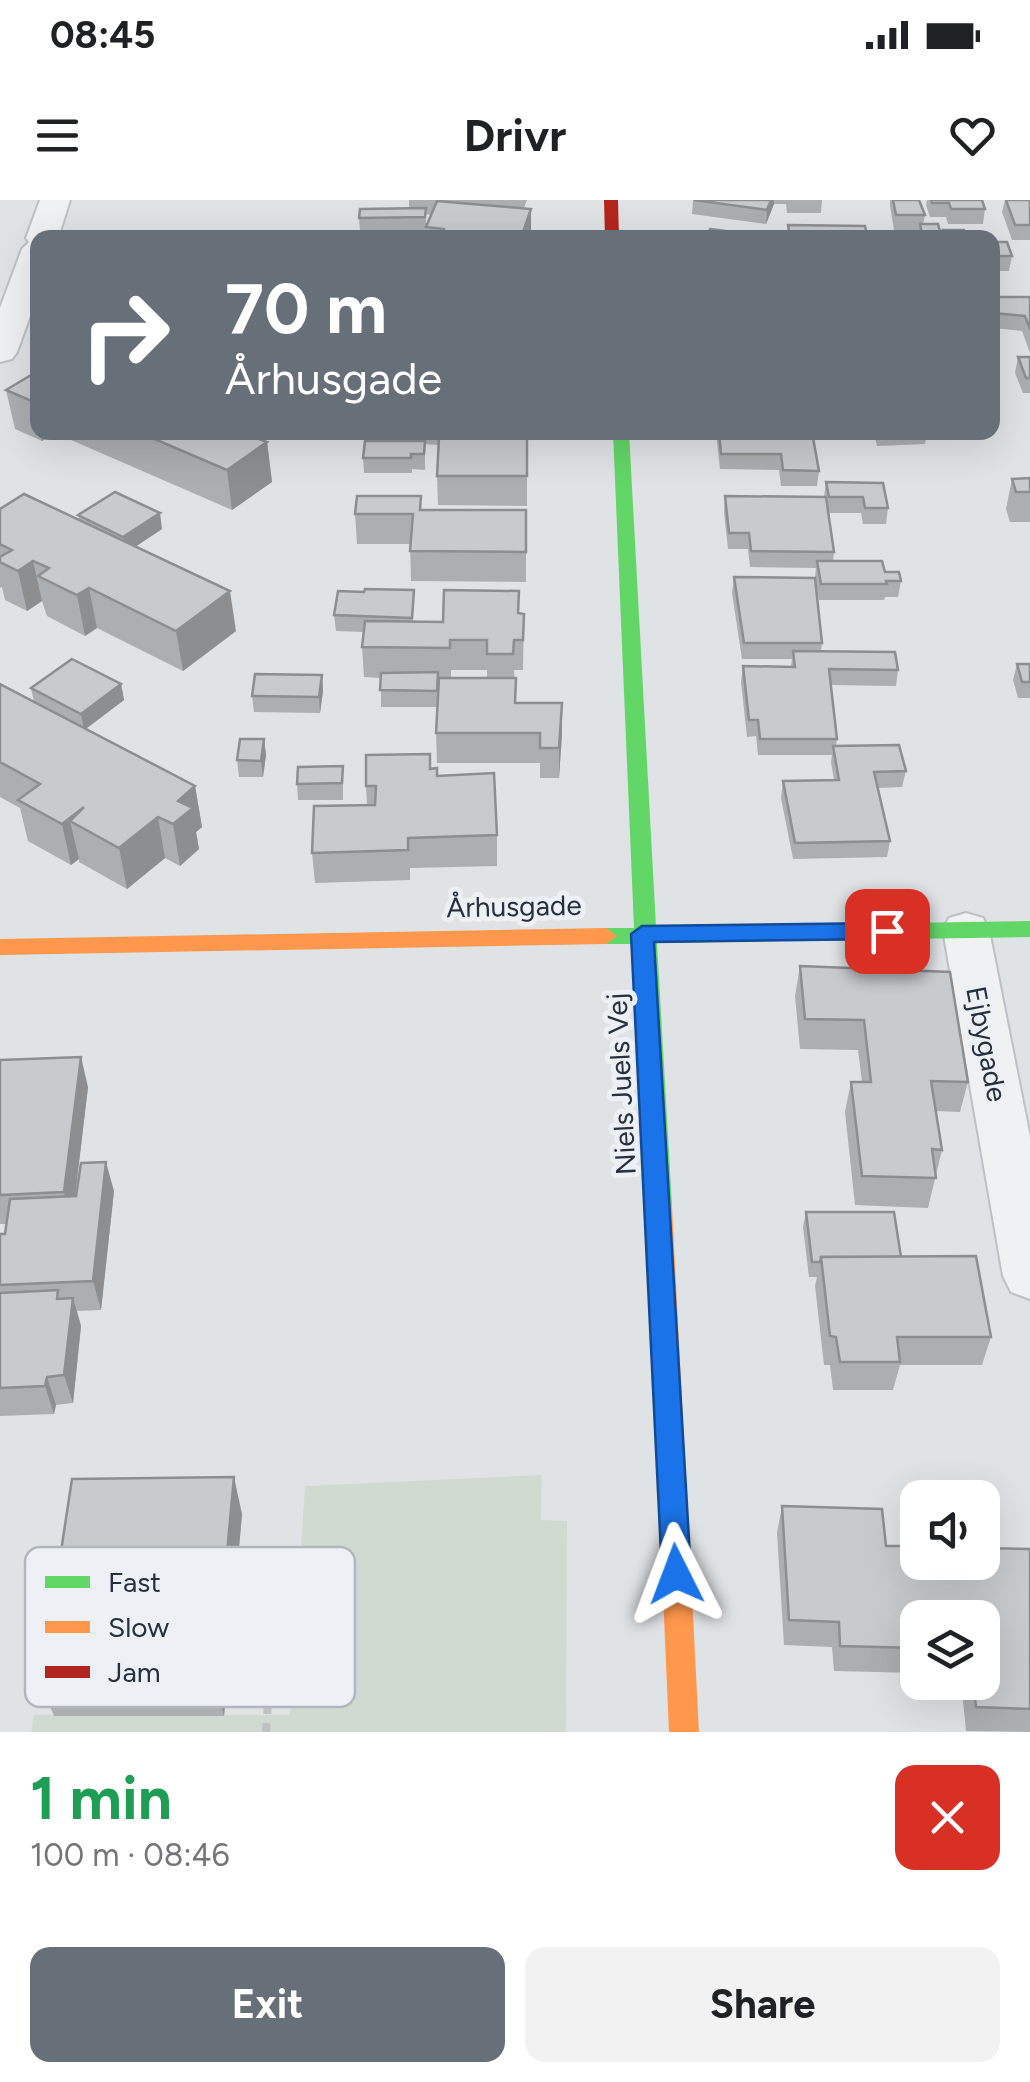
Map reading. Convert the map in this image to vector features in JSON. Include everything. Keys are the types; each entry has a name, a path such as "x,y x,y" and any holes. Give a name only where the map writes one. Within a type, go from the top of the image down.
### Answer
{"street":[{"path":"45,230 55,200"},
{"path":"610,200 612,230"},
{"path":"0,352 30,271"},
{"name":"Niels Juels Vej","path":"620,440 684,1732"},
{"name":"Århusgade","path":"0,946 1030,929"},
{"name":"Ejbygade","path":"966,930 1030,1276"}],"path":[{"path":"266,1732 268,1707"}],"shaded area":[{"path":"542,1475 541,1520 567,1521 566,1732 31,1732 34,1715 290,1715 291,1707 355,1707 355,1547 301,1547 305,1486"}],"building":[{"path":"694,200 771,200 767,210"},
{"path":"893,200 919,200 925,215 896,215"},
{"path":"931,200 982,200 985,209 951,209 949,203"},
{"path":"1006,200 1030,200 1030,225 1015,225"},
{"path":"437,201 531,209 524,230 426,227"},
{"path":"426,208 425,217 359,218 360,209"},
{"path":"920,224 938,224 940,230 921,230"},
{"path":"788,225 865,226 866,230 789,230"},
{"path":"1000,242 1007,242 1012,256 1000,256"},
{"path":"1000,297 1030,297 1030,329 1025,316 1000,314"},
{"path":"1018,357 1030,357 1030,378 1026,378"},
{"path":"30,376 30,400 6,390"},
{"path":"157,440 267,442 227,470"},
{"path":"439,440 527,440 527,476 437,476"},
{"path":"720,440 813,440 819,471 783,470 781,454 721,454"},
{"path":"365,441 425,441 424,454 411,454 411,458 363,458"},
{"path":"1030,478 1030,492 1016,492 1012,479"},
{"path":"826,482 883,483 888,508 865,508 863,497 829,497"},
{"path":"115,492 160,513 123,537 78,515"},
{"path":"24,494 230,591 176,631 89,588 77,595 38,576 49,568 33,561 18,571 0,562 0,557 12,550 0,544 0,509"},
{"path":"357,496 421,496 420,510 526,510 526,552 410,551 413,514 355,514"},
{"path":"725,496 826,497 834,552 751,551 749,533 729,533"},
{"path":"817,561 882,561 885,572 899,572 901,581 821,584"},
{"path":"734,577 815,578 822,643 744,643"},
{"path":"414,590 412,618 334,615 338,591"},
{"path":"444,590 519,591 518,613 524,614 523,640 514,640 513,654 487,654 487,640 450,640 450,648 362,647 365,621 443,622"},
{"path":"793,651 895,652 898,670 829,669 837,739 760,739 758,720 749,720 743,666 795,667"},
{"path":"72,659 121,684 81,714 31,688"},
{"path":"1017,664 1030,664 1030,682 1022,682"},
{"path":"438,672 437,691 380,690 381,673"},
{"path":"255,674 322,675 319,697 252,696"},
{"path":"439,678 516,678 515,703 562,703 559,748 540,748 540,733 436,733"},
{"path":"0,684 195,786 178,801 193,808 173,824 158,817 119,848 70,821 84,807 62,824 18,800 40,784 0,762"},
{"path":"240,739 264,739 261,761 237,760"},
{"path":"899,745 906,771 874,772 890,841 795,843 783,781 839,780 833,746"},
{"path":"430,754 430,769 437,768 437,776 494,773 497,835 408,838 408,850 312,853 314,806 375,805 376,786 366,786 366,755"},
{"path":"343,766 342,783 297,784 298,767"},
{"path":"800,966 950,972 968,1082 931,1081 942,1150 932,1149 936,1178 862,1176 851,1082 871,1082 864,1020 805,1019"},
{"path":"81,1057 64,1192 0,1195 0,1060"},
{"path":"106,1162 93,1281 0,1285 0,1234 5,1234 10,1199 76,1196 81,1163"},
{"path":"806,1212 894,1212 901,1257 821,1257 820,1262 812,1262"},
{"path":"976,1256 991,1337 897,1337 900,1362 840,1362 836,1337 830,1336 821,1257"},
{"path":"58,1290 57,1299 73,1298 64,1375 47,1377 45,1386 0,1388 0,1293"},
{"path":"234,1477 228,1547 62,1547 72,1479"},
{"path":"782,1506 882,1509 886,1546 900,1546 900,1580 1000,1580 1000,1548 1030,1549 1030,1709 976,1707 975,1700 1000,1700 1000,1600 900,1600 900,1648 840,1646 839,1622 789,1620"}],"traffic: fast":[{"path":"621,440 659,1206"},
{"path":"606,936 1030,929"}],"traffic: slow":[{"path":"0,947 606,936"},
{"path":"659,1206 684,1732"}],"traffic: jam":[{"path":"611,200 612,230"}],"route":[{"path":"676,1574 642,934 887,931"}]}
